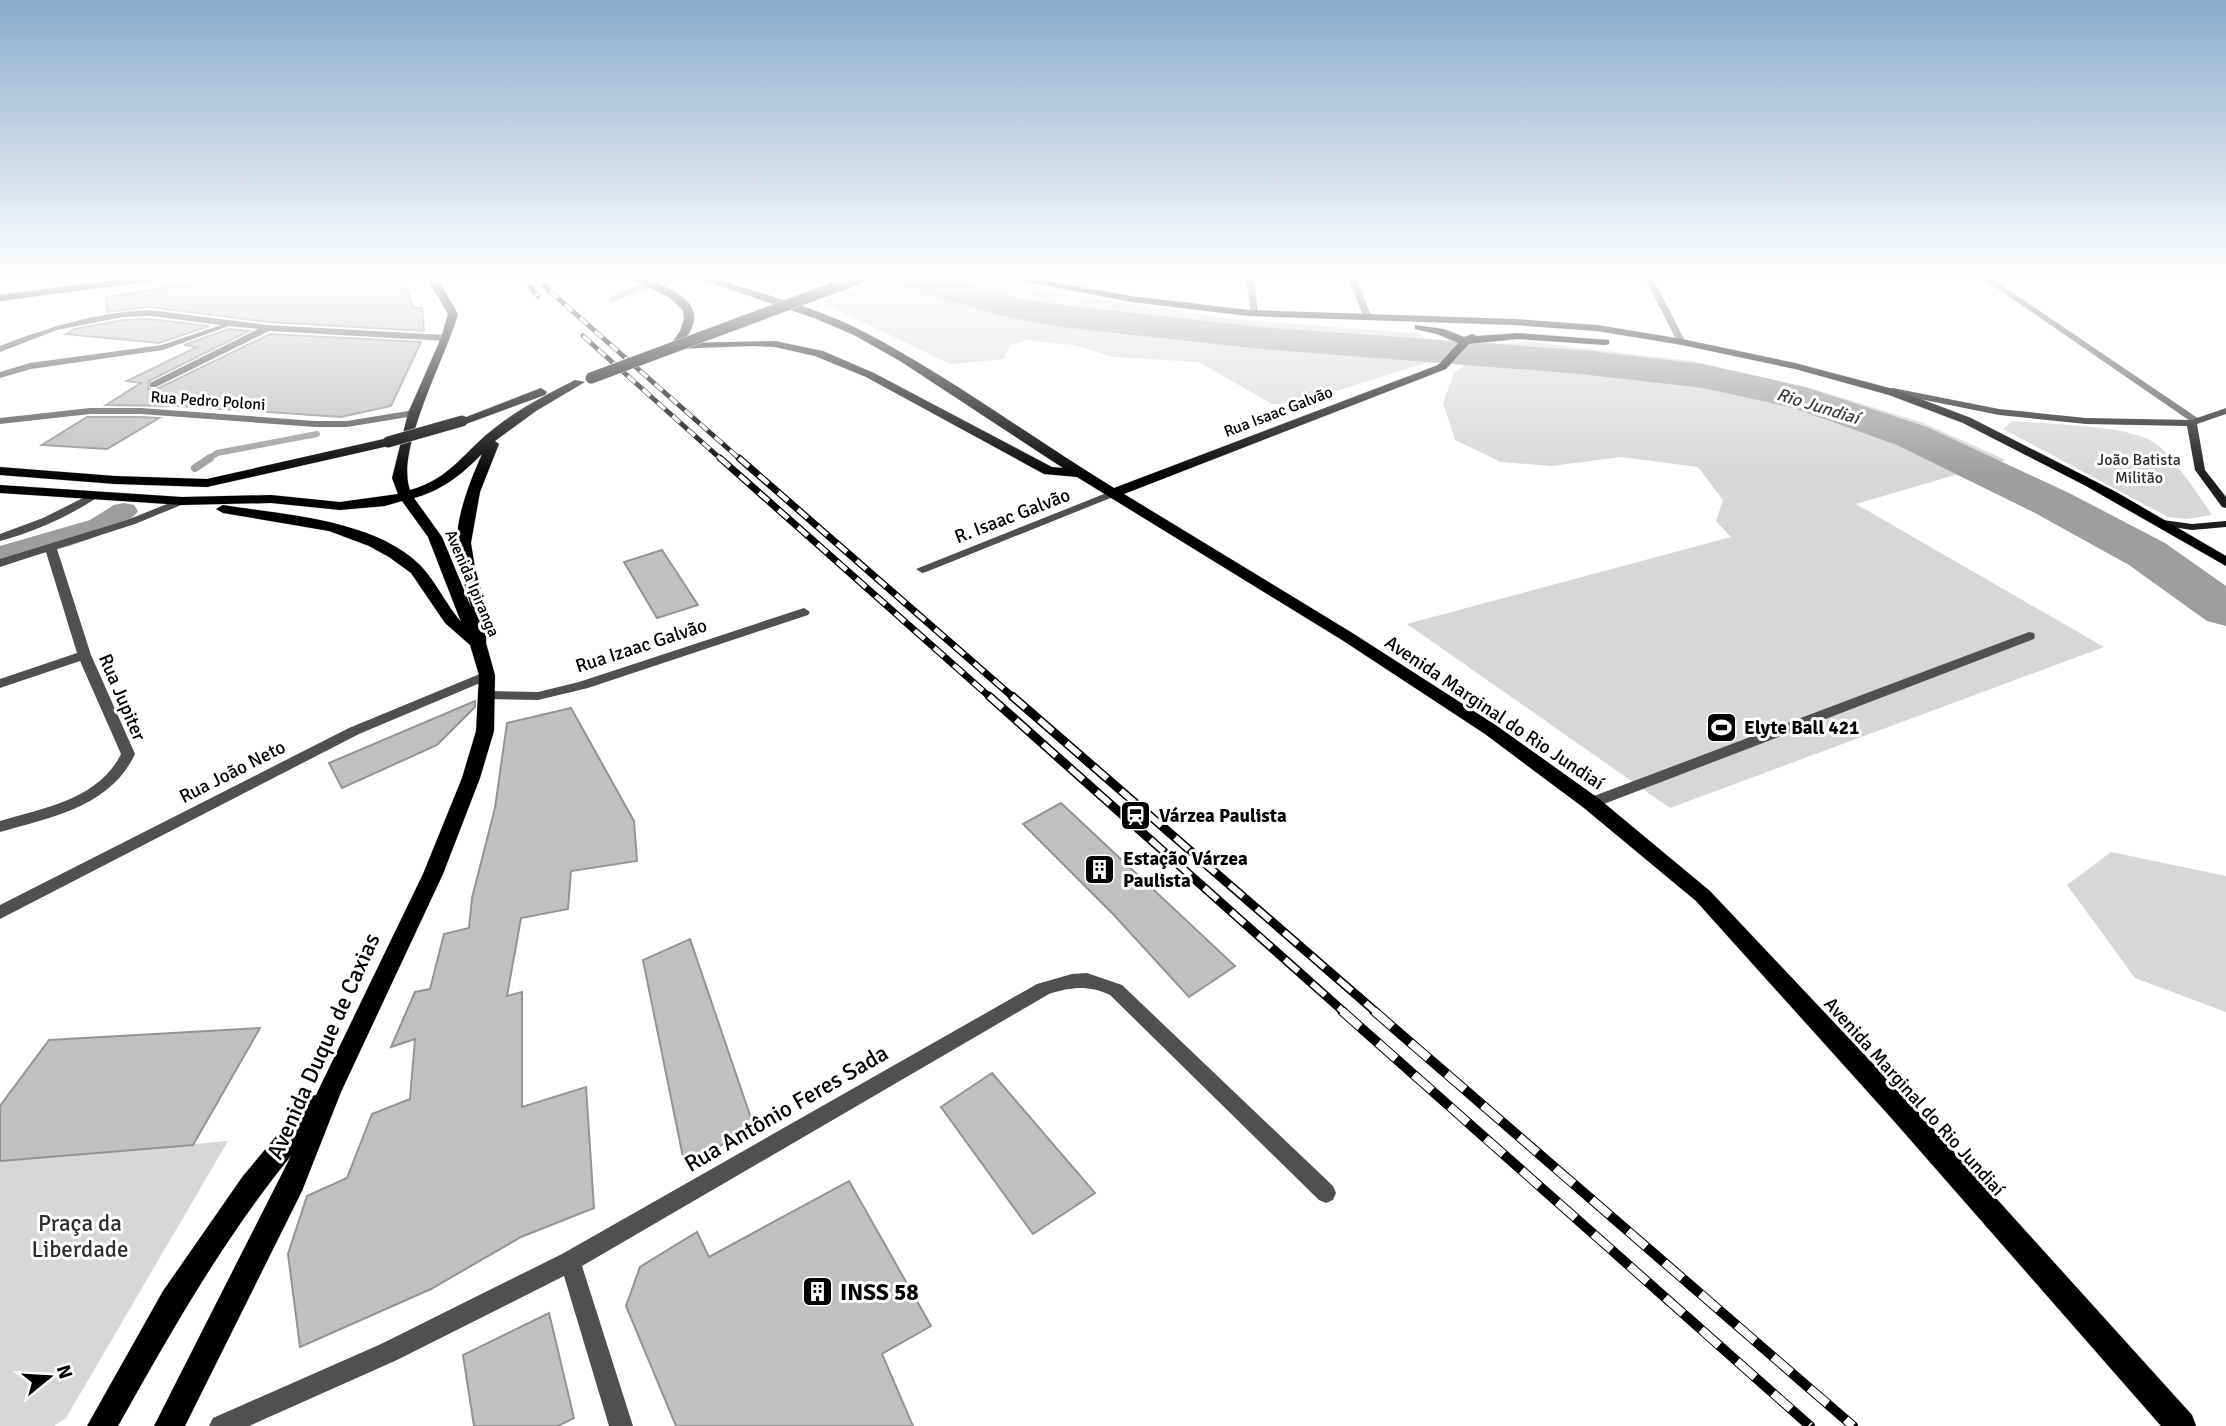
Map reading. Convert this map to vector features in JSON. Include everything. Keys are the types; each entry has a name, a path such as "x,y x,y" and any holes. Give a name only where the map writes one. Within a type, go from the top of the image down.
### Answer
{"main road":[{"path":"405,497 399,478 414,413 443,345"},
{"path":"0,471 115,480 207,483 388,442 462,421 682,345"},
{"path":"675,347 711,345"},
{"path":"777,345 805,347 841,360 1049,471 1080,472"},
{"name":"Avenida Marginal do Rio Jundiaí","path":"878,345 1114,494 1348,637 1480,723 1591,803 1703,896 1902,1112 2180,1426"},
{"name":"Rua Isaac Galvão","path":"1114,494 1442,367 1461,345"},
{"path":"1623,345 1700,354 1823,380 1927,414 2130,515 2192,527 2226,524"},
{"path":"1698,345 1821,371 1944,410 1995,433 2163,523 2226,562"},
{"path":"0,489 91,497 182,501 271,499 364,506 405,497 450,478 499,430 532,408 585,380"},
{"path":"1887,390 1999,412 2085,422 2194,422 2223,410"},
{"path":"2194,422 2200,470 2226,505"},
{"path":"182,501 290,517 375,541 415,568 461,635 478,643 483,625 464,544 478,474 499,430"},
{"path":"268,471 260,488 290,517"},
{"name":"Avenida Ipiranga","path":"405,497 435,537 478,643 487,685"},
{"name":"Avenida Duque de Caxias","path":"169,1426 293,1183 329,1092 438,862 471,778 485,732 487,685"},
{"path":"102,1426 173,1301 252,1184 329,1092"}],"street":[{"path":"0,374 30,366 170,345"},
{"path":"153,385 234,345"},
{"path":"2082,345 2194,422"},
{"name":"Rua Pedro Poloni","path":"0,421 90,411 141,411 347,424 414,413"},
{"name":"R. Isaac Galvão","path":"922,569 1114,494"},
{"path":"0,538 53,520 91,497"},
{"path":"0,564 131,522 182,501"},
{"name":"Rua Jupiter","path":"0,827 81,800 105,786 124,769 128,754 85,655 51,549"},
{"name":"Rua Izaac Galvão","path":"487,685 538,696 583,685 804,612"},
{"path":"1591,803 2029,636"},
{"path":"0,684 85,655"},
{"name":"Rua João Neto","path":"0,913 355,731 487,685"},
{"name":"Rua Antônio Feres Sada","path":"221,1426 389,1352 570,1261 1043,989 1069,980 1095,979 1115,990 1326,1192"},
{"path":"570,1261 621,1426"}],"green space":[{"path":"910,345 1012,345 1004,359 950,364"},
{"path":"1069,345 1428,345 1441,358 1298,403 1272,404 1199,362 1114,357"},
{"name":"Elyte Ball 421","path":"1492,345 1553,345 1692,361 1810,388 1921,422 2006,460 1856,504 2104,647 1670,808 1407,624 1731,537 1716,521 1723,500 1698,467 1621,457 1552,466 1501,462 1455,440 1443,403 1454,373"},
{"name":"João Batista Militão","path":"2012,421 2106,429 2125,432 2155,443 2169,456 2212,515 2187,519 2168,517 2003,429"},
{"path":"2111,852 2226,876 2226,1012 2135,978 2067,885"},
{"name":"Praça da Liberdade","path":"228,1141 66,1418 54,1426 0,1426 0,1161"}],"building":[{"path":"184,345 222,345 149,381 148,389 157,389 248,345 420,345 391,406 341,417 179,406 106,405 141,383 127,381 197,347"},
{"path":"87,417 159,418 107,449 42,445"},
{"path":"662,550 698,605 657,618 624,562"},
{"path":"475,701 475,707 437,745 342,788 329,763"},
{"path":"571,708 634,821 637,861 571,871 568,909 521,918 507,996 522,992 522,1107 586,1087 594,1208 521,1237 431,1289 300,1347 288,1254 307,1196 347,1178 372,1114 410,1099 415,1039 391,1047 415,992 430,989 444,934 469,928 472,898 495,808 507,723"},
{"name":"Estação Várzea Paulista","path":"1061,803 1235,966 1189,997 1113,914 1023,824"},
{"path":"690,939 755,1130 684,1162 643,960"},
{"path":"260,1028 193,1145 0,1161 0,1106 49,1040"},
{"path":"992,1073 1095,1193 1033,1234 941,1107"},
{"path":"849,1181 931,1326 882,1354 913,1426 676,1426 626,1306 640,1267 697,1232 709,1257"},
{"path":"549,1313 574,1418 558,1426 474,1426 463,1355"}],"waterway":[{"name":"Rio Jundiaí","path":"1348,345 1580,362 1703,376 1805,399 1912,436 2052,503 2147,554 2226,610"},
{"path":"207,460 217,453 317,434"},
{"path":"195,468 207,460"},
{"path":"0,555 100,526 124,511"}],"railway":[{"path":"593,345 722,460"},
{"path":"610,345 741,460"},
{"path":"720,458 991,698"},
{"path":"739,458 1014,698"},
{"path":"989,696 1344,1012"},
{"path":"1012,696 1376,1012"},
{"path":"1342,1011 1810,1426"},
{"path":"1374,1011 1853,1426"}],"place":[{"name":"Elyte Ball 421","path":"1721,727"},
{"name":"Várzea Paulista","path":"1136,815"},
{"name":"Estação Várzea Paulista","path":"1100,869"},
{"name":"INSS 58","path":"817,1292"}]}
